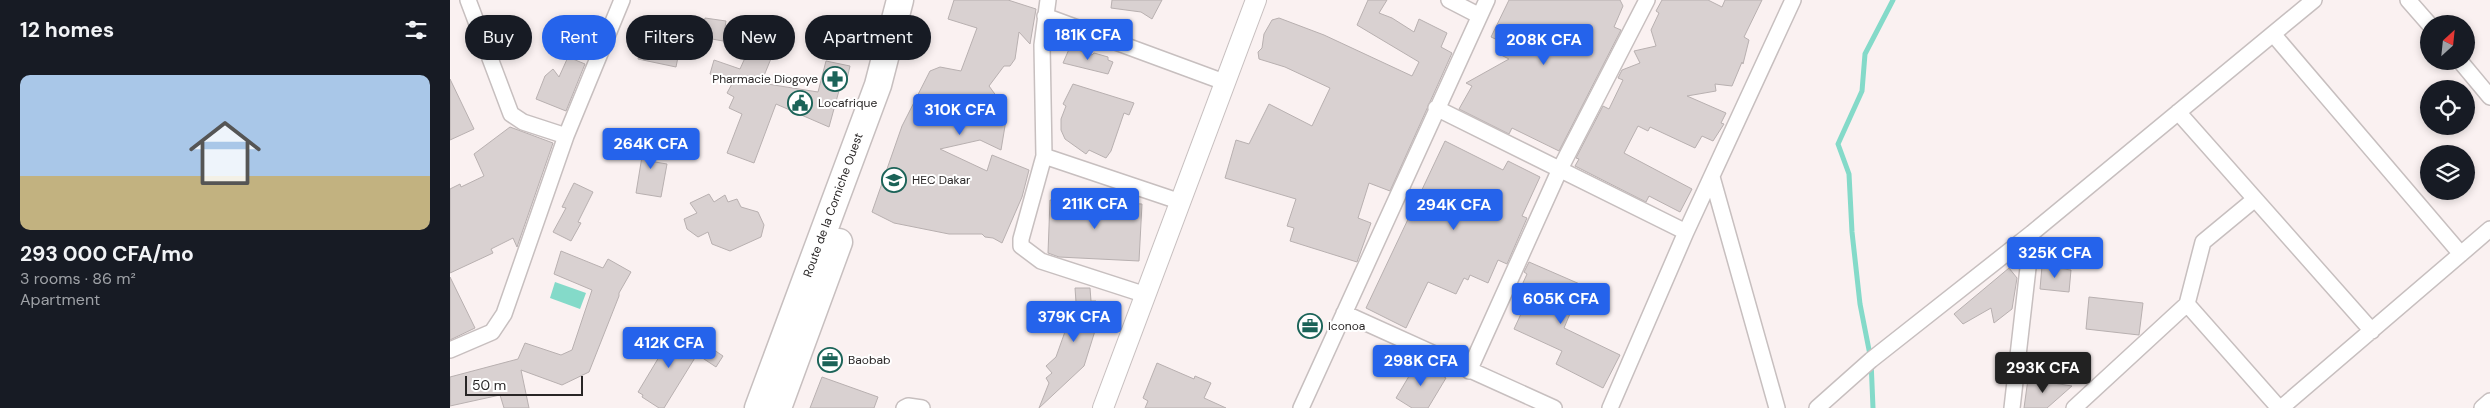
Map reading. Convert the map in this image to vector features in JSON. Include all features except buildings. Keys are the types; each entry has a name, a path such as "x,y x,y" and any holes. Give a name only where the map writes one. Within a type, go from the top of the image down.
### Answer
{"highway":[{"name":"Route de la Corniche Ouest","path":"758,408 878,85 900,0"},
{"name":"Route de la Corniche Ouest","path":"778,408 895,90 918,0"}],"street":[{"path":"468,0 511,114 524,122 566,136"},
{"path":"450,350 492,332 504,314 566,136 622,0"},
{"path":"1048,0 1042,46 1044,156 1021,239 1024,250 1041,261 1146,295"},
{"path":"1103,408 1256,0"},
{"path":"1449,0 1478,15"},
{"path":"1302,408 1478,15 1487,0"},
{"path":"1469,371 1560,169 1647,0"},
{"path":"1610,408 1686,232 1794,0"},
{"path":"1817,408 1871,360 2032,233 2314,0"},
{"path":"2408,0 2421,15"},
{"path":"1045,16 1224,82"},
{"path":"2273,34 2461,254"},
{"path":"2468,70 2490,97"},
{"path":"1436,108 1686,232"},
{"path":"2178,112 2372,331"},
{"path":"1044,156 1181,202"},
{"path":"1712,177 1777,408"},
{"path":"2074,408 2187,304 2203,242 2255,199"},
{"path":"2187,304 2280,408 2490,229"},
{"path":"2012,408 2032,233"},
{"path":"1344,313 1554,408"},
{"path":"2482,408 2490,401"},
{"path":"904,408 908,406 922,408"}],"shaded area":[{"path":"555,282 586,293 580,309 550,298"}],"waterway":[{"path":"1873,408 1871,360 1860,304 1852,232 1849,174 1838,144 1862,91 1865,54 1893,0"}],"place":[{"name":"Pharmacie Diogoye","path":"835,79"},
{"name":"Locafrique","path":"800,103"},
{"name":"HEC Dakar","path":"894,180"},
{"name":"Iconoa","path":"1310,326"},
{"name":"Baobab","path":"830,360"}]}
